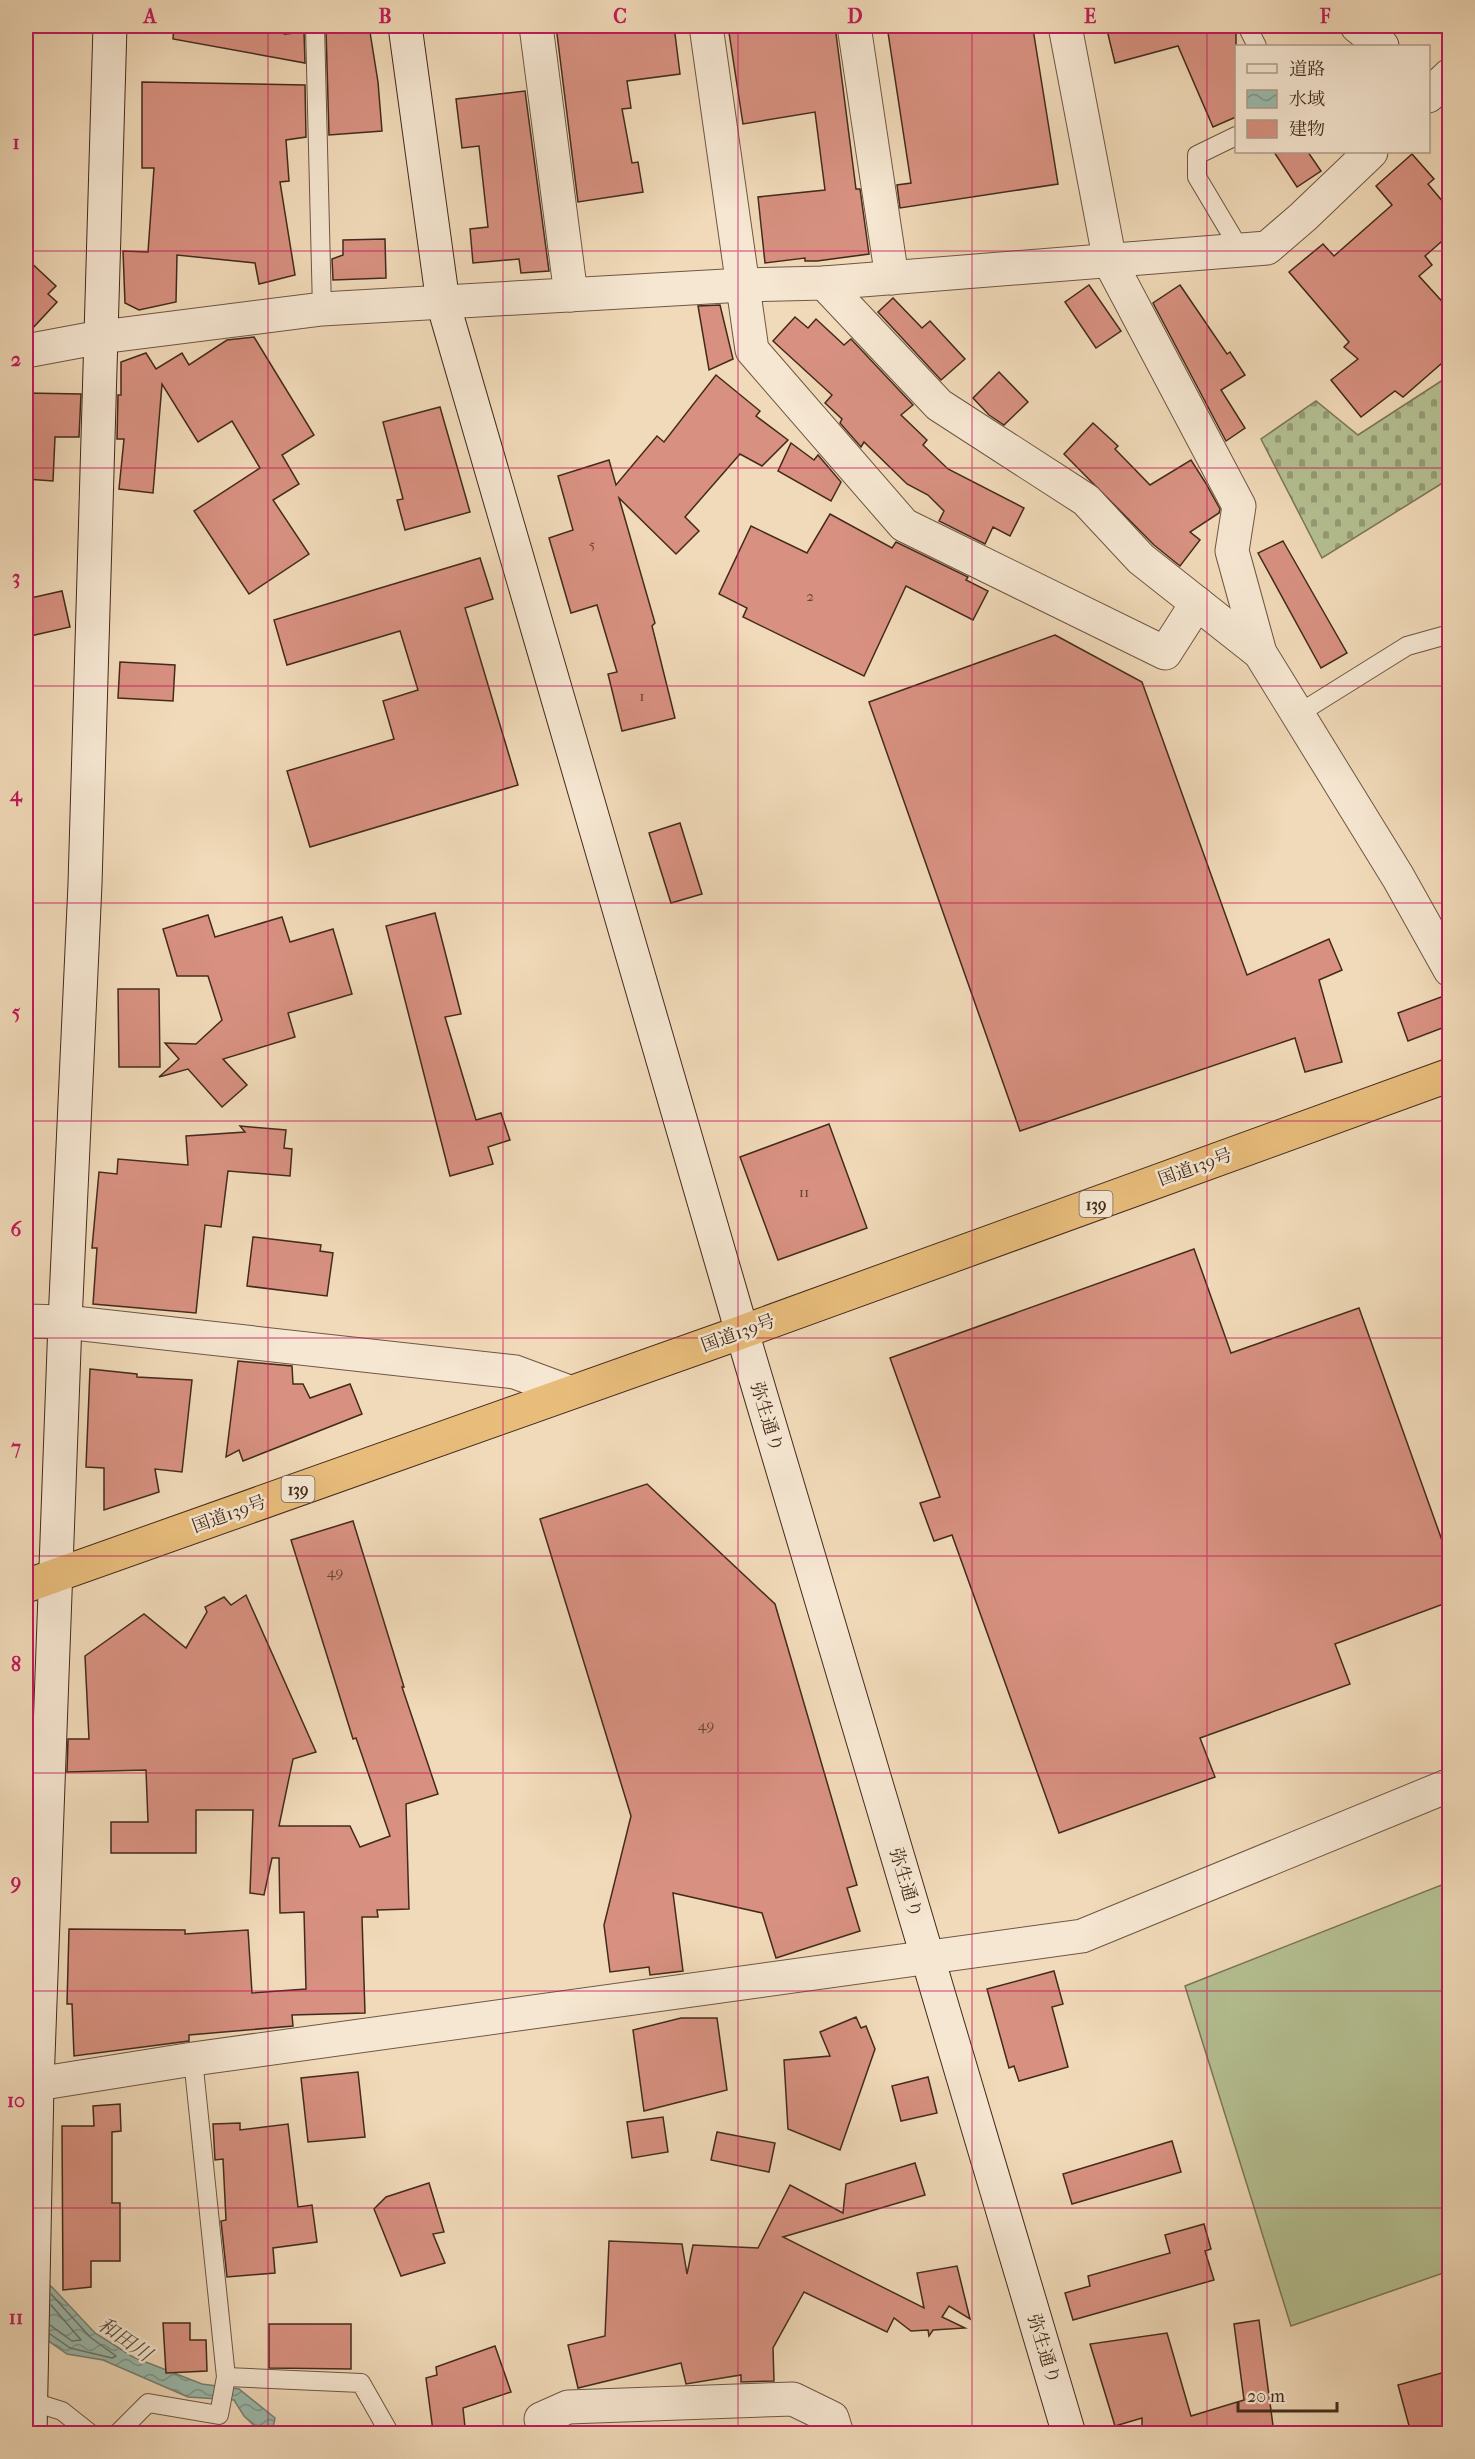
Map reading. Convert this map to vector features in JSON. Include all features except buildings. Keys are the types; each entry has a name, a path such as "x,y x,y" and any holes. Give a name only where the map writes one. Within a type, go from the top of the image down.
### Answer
{"highway":[{"name":"国道139号","path":"26,1586 742,1332 1449,1075"}],"street":[{"path":"30,2433 31,2081 56,1576 85,884 110,26"},
{"name":"弥生通り","path":"405,26 443,303 742,1332 1070,2433"},
{"path":"536,26 571,295"},
{"path":"706,26 752,350 904,525 1165,653 1197,603"},
{"path":"854,26 892,278"},
{"path":"1065,26 1110,262 1239,506 1232,552 1260,653 1398,877 1449,970"},
{"path":"1430,94 1449,75"},
{"path":"26,351 101,337 322,309 742,285 824,283 1267,248 1304,218 1370,153"},
{"path":"824,283 939,405 1086,500 1141,559 1260,653"},
{"path":"26,1321 65,1322 515,1372 569,1392"},
{"path":"31,2081 1082,1936 1449,1785"},
{"path":"545,2433 541,2419 568,2407 793,2399 832,2418 837,2433"}],"lane":[{"path":"315,26 322,309"},
{"path":"1247,26 1256,45"},
{"path":"1235,136 1197,155 1197,177 1241,251"},
{"path":"1298,714 1407,646 1449,634"},
{"path":"117,2433 148,2403 219,2415 225,2379 193,2059"},
{"path":"29,2378 91,2433"},
{"path":"225,2379 361,2383 390,2433"}],"green space":[{"path":"1449,376 1449,479 1322,558 1261,439 1316,401 1358,435"},
{"path":"1449,1882 1449,2271 1291,2326 1185,1986"}],"water":[{"path":"26,2271 52,2287 95,2333 133,2357 202,2384 239,2389 275,2418 272,2433 262,2433 244,2416 234,2400 188,2397 103,2360 67,2354 26,2325"}],"water label":[{"name":"和田川","path":"125,2339"}]}
